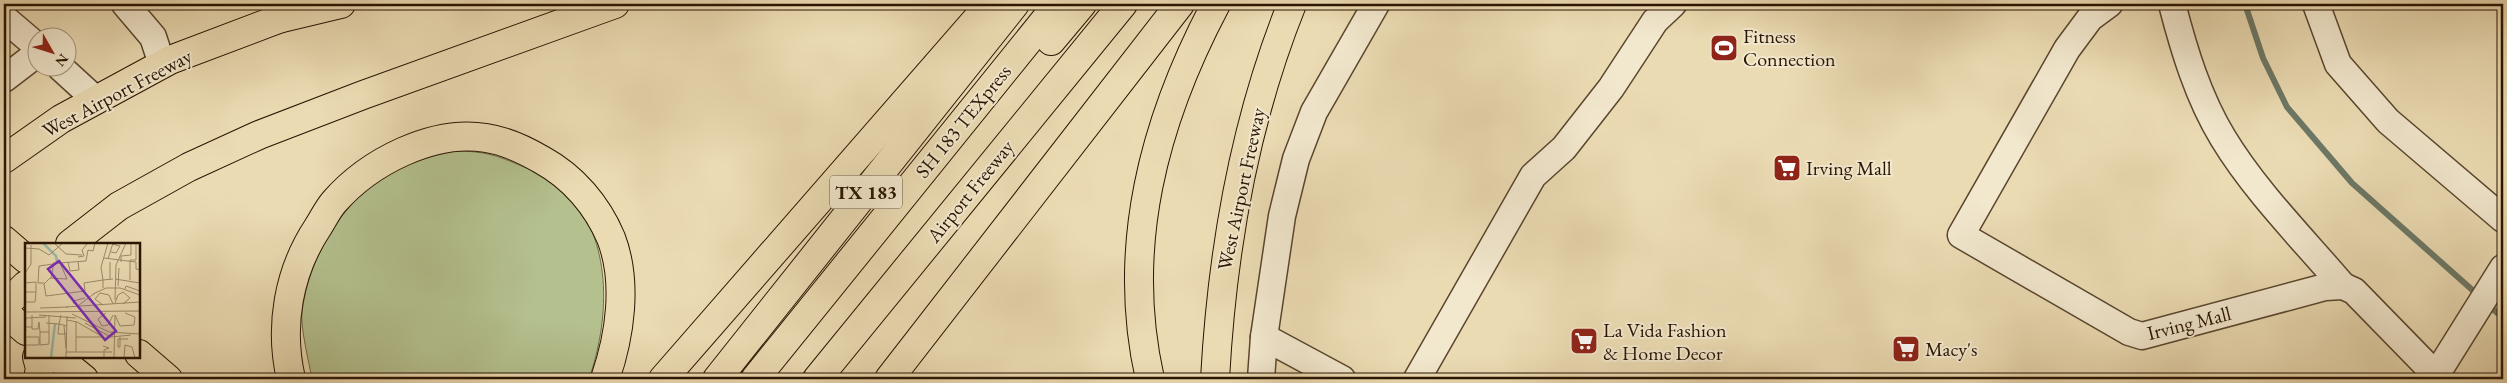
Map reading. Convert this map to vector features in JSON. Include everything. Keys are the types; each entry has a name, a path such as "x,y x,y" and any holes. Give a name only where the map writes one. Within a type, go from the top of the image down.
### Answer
{"main road":[{"name":"West Airport Freeway","path":"4,159 60,119 162,64 319,4"},
{"path":"274,20 341,4"},
{"path":"71,243 119,206 189,167 259,135 615,4"},
{"path":"663,379 990,4"},
{"name":"TX 183","path":"717,379 1015,4"},
{"name":"SH 183 TEXpress","path":"755,379 1058,4"},
{"name":"SH 183 TEXpress","path":"779,379 1082,4"},
{"name":"Airport Freeway","path":"817,379 1123,4"},
{"path":"889,379 1180,4"},
{"path":"1150,379 1140,324 1138,279 1142,215 1147,186 1160,134 1174,92 1193,46 1216,4"},
{"name":"West Airport Freeway","path":"1215,379 1220,296 1229,230 1239,180 1264,88 1292,4"},
{"path":"291,379 285,332 290,285 308,242 334,202 373,168 411,148 446,138 485,138 524,149 559,169 588,198 611,238 620,281 619,325 605,379"},
{"path":"4,240 25,258"},
{"path":"12,318 25,287"},
{"path":"140,355 168,379"},
{"path":"37,358 40,368 38,379"},
{"path":"58,358 84,379"}],"lane":[{"path":"125,4 153,37 162,64"},
{"path":"1261,379 1264,336 1282,216 1296,159 1314,112 1376,4"},
{"path":"1417,379 1533,176 1564,148 1611,88 1655,21 1673,4"},
{"name":"Irving Mall","path":"2109,4 2090,18 2074,38 1961,235 2129,332 2142,336 2325,287 2343,286"},
{"path":"2172,4 2187,61 2223,138 2264,194 2343,286 2354,291 2434,377 2503,268"},
{"path":"2316,4 2338,64 2388,121 2503,219"},
{"path":"4,18 28,38"},
{"path":"4,79 28,61"},
{"path":"72,78 96,100"},
{"path":"1264,336 1342,379"}],"green space":[{"path":"454,151 490,154 543,176 567,192 585,217 595,239 601,262 603,285 601,333 589,379 312,379 303,335 302,311 311,272 329,236 353,203 383,177 417,161"}],"waterway":[{"path":"2245,4 2263,58 2287,107 2352,183 2478,295"},
{"path":"2487,304 2503,318"}],"place":[{"name":"Fitness Connection","path":"1724,48"},
{"name":"Irving Mall","path":"1787,168"},
{"name":"La Vida Fashion & Home Decor","path":"1584,341"},
{"name":"Macy's","path":"1906,349"}]}
